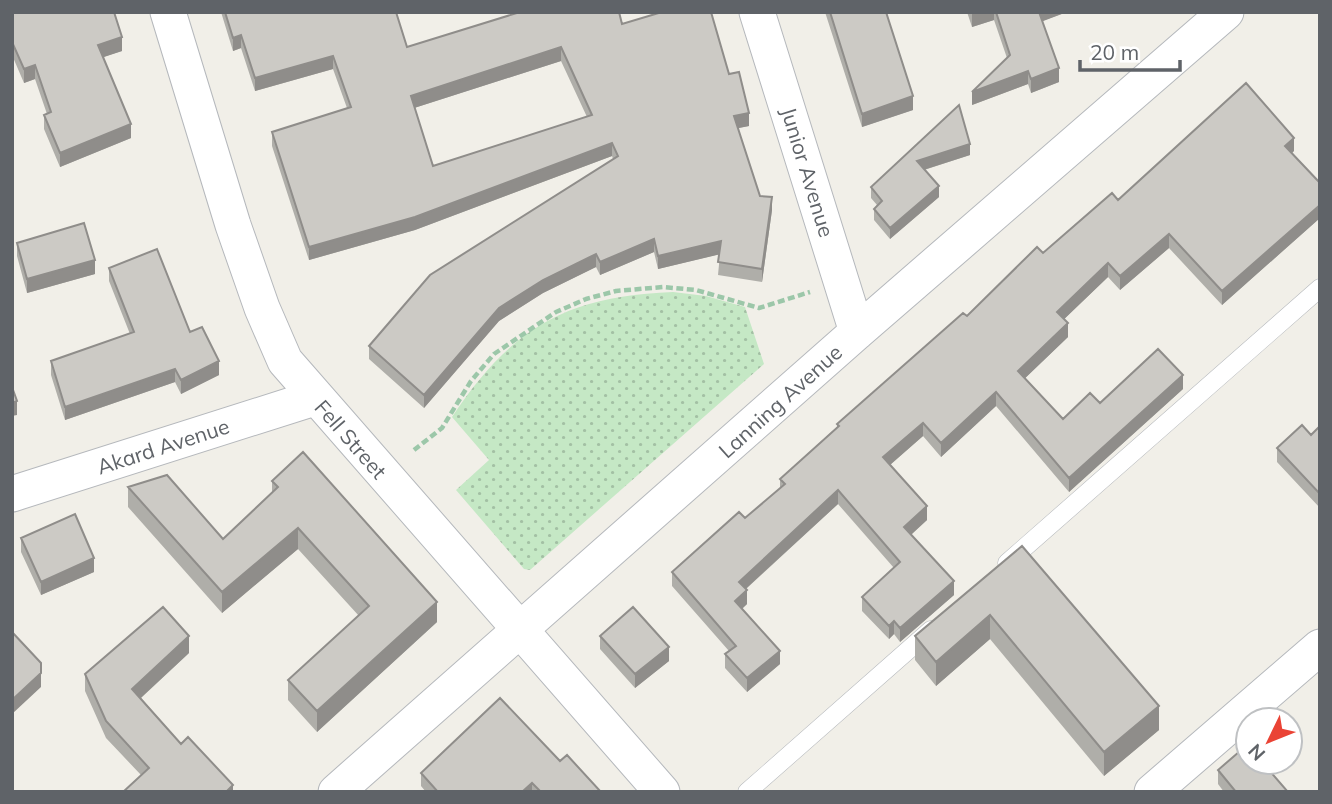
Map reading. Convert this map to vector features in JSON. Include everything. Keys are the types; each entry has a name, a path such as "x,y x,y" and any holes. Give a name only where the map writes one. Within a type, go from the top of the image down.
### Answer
{"street":[{"name":"Fell Street","path":"169,12 233,225 262,307 285,361 314,398 662,792"},
{"name":"Junior Avenue","path":"757,12 857,332"},
{"name":"Lanning Avenue","path":"337,792 857,332 1226,12"},
{"name":"Akard Avenue","path":"12,494 314,398"},
{"path":"1152,792 1320,647"}],"lane":[{"path":"992,577 1320,288"},
{"path":"747,792 941,621"}],"path":[{"path":"414,450 442,428 471,381 494,354 556,312 586,299 616,291 663,287 696,290 759,308 813,291"}],"green space":[{"path":"673,292 706,296 745,307 764,364 530,570 524,569 456,490 489,460 452,417 496,360 544,323 572,310 602,301"}],"building":[{"path":"12,12 114,12 122,37 98,45 131,124 60,153 44,115 51,112 35,65 24,69 12,42"},
{"path":"225,12 396,12 407,47 520,12 619,12 622,24 662,12 711,12 729,74 739,72 749,113 734,116 760,196 772,197 762,269 718,262 721,241 658,256 654,239 600,262 596,254 543,280 499,308 424,395 369,346 430,275 618,156 612,143 415,217 309,247 272,132 351,107 333,56 255,78 241,35 233,38","holes":["561,47 592,115 433,166 411,96"]},
{"path":"830,12 886,12 913,96 862,114"},
{"path":"996,12 1039,12 1059,68 1031,79 1028,71 972,92 1010,55"},
{"path":"1246,83 1294,138 1285,146 1320,183 1320,205 1222,291 1169,234 1120,276 1108,263 1057,312 1068,323 1018,371 1063,419 1090,393 1100,403 1158,349 1183,375 1069,478 996,392 941,443 923,423 883,457 927,506 904,527 954,581 900,628 894,621 889,626 862,597 900,562 838,490 739,582 747,590 735,601 780,651 747,678 725,654 736,646 672,572 739,512 745,518 785,484 780,479 839,426 837,424 963,313 967,316 1037,247 1043,253 1112,193 1118,200"},
{"path":"959,105 970,144 917,161 939,186 890,228 874,209 882,201 871,187"},
{"path":"84,223 95,260 27,279 17,243"},
{"path":"157,249 190,332 202,327 219,361 181,380 175,369 65,407 51,361 134,332 109,268"},
{"path":"12,387 17,401 12,403"},
{"path":"1302,425 1311,435 1320,426 1320,494 1277,448"},
{"path":"303,452 437,602 317,711 288,680 369,606 298,528 222,592 128,487 167,475 223,539 278,487 272,481"},
{"path":"75,514 94,558 41,582 21,538"},
{"path":"1022,546 1159,706 1104,752 990,615 936,662 915,636"},
{"path":"163,607 189,636 132,689 181,744 188,737 233,785 226,792 123,792 149,768 106,721 85,674"},
{"path":"633,607 669,647 635,674 600,636"},
{"path":"12,632 41,663 41,673 12,700"},
{"path":"500,698 560,761 567,755 601,792 541,792 532,783 522,792 438,792 421,773"},
{"path":"1234,756 1234,776 1274,776 1288,792 1236,792 1218,770"}]}
